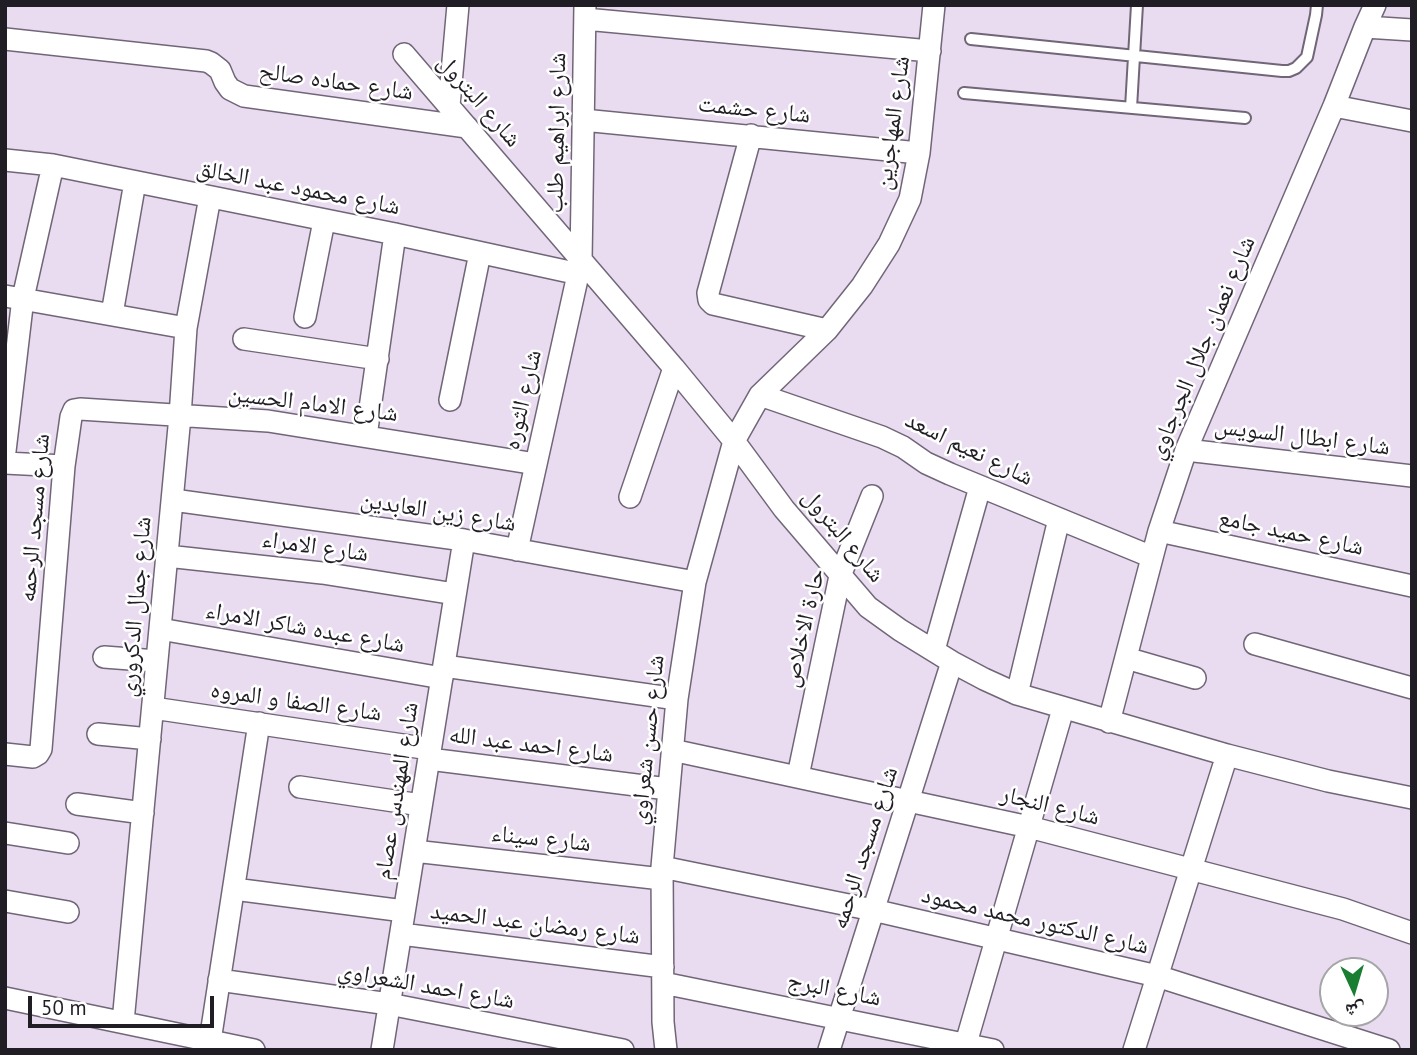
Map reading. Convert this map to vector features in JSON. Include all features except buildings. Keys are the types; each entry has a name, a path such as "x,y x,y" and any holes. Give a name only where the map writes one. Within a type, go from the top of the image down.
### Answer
{"street":[{"path":"449,106 458,5"},
{"name":"شارع المهاجرين","path":"734,441 760,395 827,330 862,286 889,244 910,199 919,153 934,5"},
{"name":"شارع نعمان جلال الجرجاوي","path":"1109,722 1159,531 1186,450 1334,107 1375,5"},
{"path":"585,12 930,51"},
{"name":"شارع ابراهيم طلب","path":"580,267 585,12"},
{"path":"1365,27 1412,30"},
{"name":"شارع حماده صالح","path":"5,39 206,61 216,66 230,89 244,96 467,127"},
{"name":"شارع البترول","path":"404,54 580,267 674,368 734,441 784,509 868,607 952,662 1017,694 1227,755 1328,781 1412,798"},
{"path":"1334,107 1412,121"},
{"name":"شارع حشمت","path":"583,120 919,153"},
{"path":"751,135 708,293 709,300 713,304 827,330"},
{"name":"شارع محمود عبد الخالق","path":"5,160 135,182 480,253 580,267"},
{"path":"5,451 14,297 53,166"},
{"path":"112,314 135,182"},
{"name":"شارع جمال الدكروري","path":"123,1022 187,328 210,197"},
{"path":"304,317 324,221"},
{"path":"366,436 395,234"},
{"path":"450,400 480,253"},
{"name":"شارع الثوره","path":"517,550 580,267"},
{"path":"14,297 187,328"},
{"path":"244,339 377,359"},
{"path":"630,497 674,368"},
{"name":"شارع نعيم اسعد","path":"760,395 882,437 926,463 1152,557"},
{"name":"شارع الامام الحسين","path":"82,409 268,421 536,464"},
{"name":"شارع مسجد الرحمه","path":"5,754 33,757 41,749 64,466 71,415 75,410 82,409"},
{"name":"شارع حسن شعراوي","path":"666,1050 663,1031 662,873 677,699 695,582 734,441"},
{"name":"شارع ابطال السويس","path":"1186,450 1412,476"},
{"path":"5,463 64,466"},
{"path":"934,650 980,487"},
{"name":"حارة الاخلاص","path":"798,776 841,576 872,496"},
{"name":"شارع زين العابدين","path":"173,500 464,540 695,582"},
{"path":"1017,694 1059,519"},
{"name":"شارع حميد جامع","path":"1159,531 1412,586"},
{"name":"شارع المهندس عصام","path":"382,1050 464,540"},
{"name":"شارع الامراء","path":"167,556 322,573 455,594"},
{"name":"شارع عبده شاكر الامراء","path":"160,629 443,672 677,699"},
{"path":"1255,644 1412,688"},
{"path":"104,657 157,661"},
{"path":"1126,658 1195,678"},
{"name":"شارع مسجد الرحمه","path":"829,1050 952,662"},
{"name":"شارع الصفا و المروه","path":"153,708 259,723 429,754"},
{"path":"965,1046 1063,709"},
{"path":"210,1041 259,723"},
{"path":"98,734 150,739"},
{"name":"شارع النجار","path":"672,750 1029,827 1343,909 1412,933"},
{"name":"شارع احمد عبد الله","path":"429,754 668,789"},
{"path":"1134,1050 1227,755"},
{"path":"300,787 421,805"},
{"path":"76,804 143,813"},
{"path":"5,833 68,843"},
{"name":"شارع سيناء","path":"414,851 662,873"},
{"name":"شارع الدكتور محمد محمود","path":"662,873 873,911 1157,976 1389,1050"},
{"path":"234,889 404,911"},
{"path":"5,901 68,912"},
{"name":"شارع رمضان عبد الحميد","path":"401,934 663,975"},
{"name":"شارع البرج","path":"663,975 965,1046 993,1050"},
{"name":"شارع احمد الشعراوي","path":"219,980 389,1004 623,1050"},
{"path":"5,998 254,1050"}],"lane":[{"path":"1130,108 1137,5"},
{"path":"971,39 1289,71 1297,68 1307,57 1317,5"},
{"path":"964,93 1245,118"}]}
